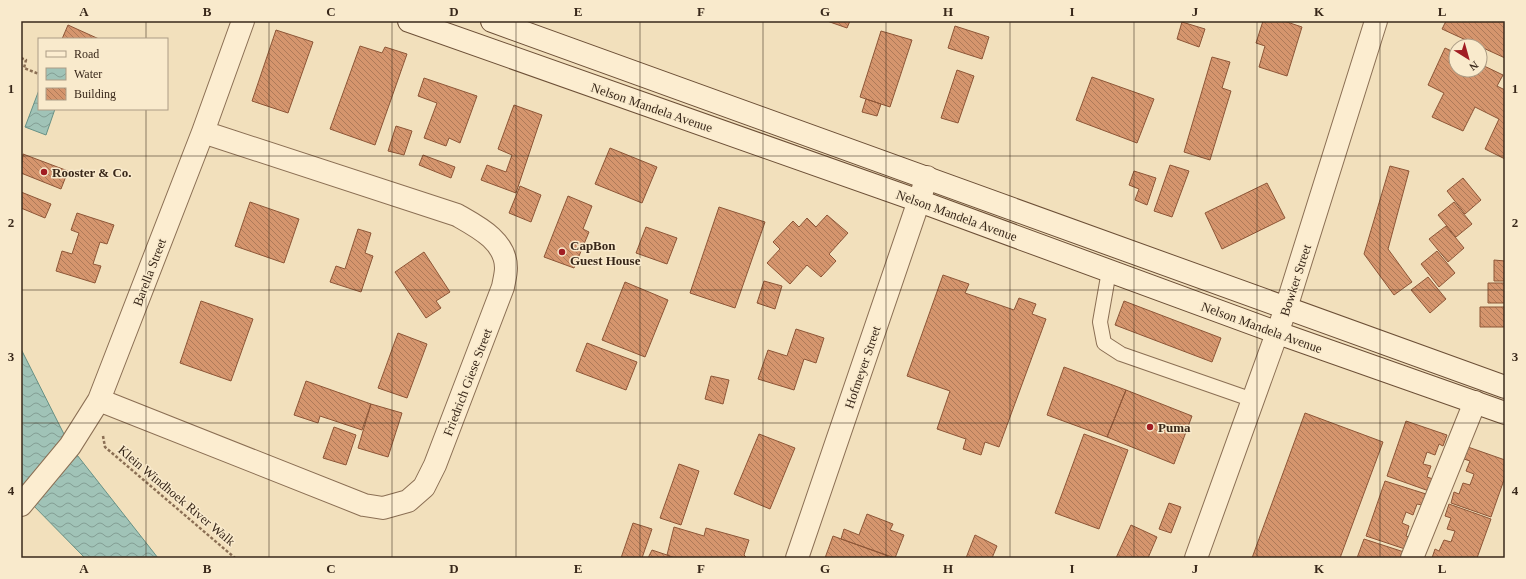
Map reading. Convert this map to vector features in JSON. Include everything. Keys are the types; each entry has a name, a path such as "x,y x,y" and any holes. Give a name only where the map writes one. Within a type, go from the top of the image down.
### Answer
{"street":[{"name":"Barella Street","path":"21,505 70,446 100,400 203,132 243,21"},
{"name":"Nelson Mandela Avenue","path":"409,21 919,201 1278,333 1505,413"},
{"name":"Nelson Mandela Avenue","path":"492,21 1505,387"},
{"name":"Bowker Street","path":"1196,558 1278,333 1376,21"},
{"name":"Friedrich Giese Street","path":"100,400 364,505 383,508 408,501 424,487 435,465 503,287 506,267 500,247 485,231 458,215 203,132"},
{"name":"Hofmeyer Street","path":"797,558 927,177"},
{"path":"1412,558 1475,402"}],"lane":[{"path":"1109,271 1100,322 1104,343 1121,354 1253,400"}],"path":[{"path":"21,58 26,60 24,68 38,74"},
{"name":"Klein Windhoek River Walk","path":"100,400 105,447 236,558"}],"water":[{"path":"38,93 38,110 55,110 46,135 25,127"},
{"path":"21,349 70,446 158,558 85,558 27,499 21,489"}],"building":[{"path":"827,21 850,21 847,28"},
{"path":"1263,21 1284,21 1302,27 1287,76 1259,67 1265,46 1256,43"},
{"path":"1446,21 1505,21 1505,58 1488,50 1488,38 1462,38 1442,29"},
{"path":"1182,22 1205,29 1199,47 1177,39"},
{"path":"68,25 97,38 62,38"},
{"path":"955,26 989,37 982,59 948,48"},
{"path":"276,30 313,42 288,113 252,101"},
{"path":"881,31 912,40 890,107 860,97"},
{"path":"360,46 382,53 385,47 407,54 375,145 330,129"},
{"path":"1445,48 1448,49 1448,78 1488,78 1488,68 1503,75 1497,86 1505,90 1505,159 1485,149 1499,119 1475,107 1463,131 1432,117 1444,93 1428,85"},
{"path":"1212,57 1230,62 1222,88 1231,91 1210,160 1184,152"},
{"path":"957,70 974,76 958,123 941,118"},
{"path":"1092,77 1154,99 1137,143 1076,120"},
{"path":"424,78 477,96 460,143 449,138 446,146 424,138 437,103 418,96"},
{"path":"866,99 881,104 877,116 862,112"},
{"path":"514,105 542,115 516,193 481,180 487,165 506,172 512,155 498,149"},
{"path":"396,126 412,131 404,155 388,151"},
{"path":"610,148 657,167 642,203 595,184"},
{"name":"Rooster & Co.","path":"23,154 68,171 61,189 21,173"},
{"path":"423,155 455,167 451,178 419,165"},
{"path":"1170,165 1189,171 1172,217 1154,211"},
{"path":"1390,166 1409,171 1388,249 1412,282 1394,295 1364,254"},
{"path":"1134,171 1156,178 1147,205 1135,200 1139,189 1129,185"},
{"path":"1463,178 1481,200 1465,214 1447,191"},
{"path":"1267,183 1285,218 1222,249 1205,213"},
{"path":"520,186 541,195 531,222 509,213"},
{"path":"21,192 51,204 45,218 21,208"},
{"path":"568,196 592,206 583,229 589,232 574,268 544,257"},
{"path":"250,202 299,219 284,263 235,246"},
{"path":"1454,202 1472,224 1456,237 1438,215"},
{"path":"719,207 765,222 735,308 690,293"},
{"path":"77,213 114,225 107,244 100,242 93,264 101,266 95,283 56,271 62,251 72,254 79,233 71,230"},
{"path":"827,215 848,233 829,254 836,261 821,277 807,265 790,284 767,263 780,249 773,242 793,221 799,227 807,218 816,227"},
{"path":"1446,226 1464,248 1448,262 1429,239"},
{"path":"646,227 677,238 667,264 636,253"},
{"path":"358,229 371,233 365,253 373,256 361,292 330,282 336,266 345,269"},
{"path":"1437,251 1455,273 1439,287 1421,264"},
{"path":"424,252 450,292 436,301 441,308 426,318 395,272"},
{"path":"1494,260 1505,261 1505,281 1494,281"},
{"path":"943,275 969,284 965,293 1014,310 1019,298 1036,304 1032,314 1046,319 999,447 985,442 981,455 963,449 966,439 937,429 950,391 907,376"},
{"path":"1428,277 1446,299 1430,313 1411,290"},
{"path":"764,281 782,286 775,309 757,303"},
{"path":"625,282 668,300 645,357 602,340"},
{"path":"1488,283 1505,283 1505,303 1488,303"},
{"path":"201,301 253,319 231,381 180,363"},
{"path":"1124,301 1221,338 1212,362 1115,325"},
{"path":"1480,307 1505,307 1505,327 1480,327"},
{"path":"796,329 824,338 816,363 804,359 794,390 758,379 768,350 787,356"},
{"path":"398,333 427,344 407,398 378,388"},
{"path":"587,343 637,362 626,390 576,371"},
{"path":"1064,367 1126,390 1107,437 1047,415"},
{"path":"711,376 729,380 723,404 705,399"},
{"path":"306,381 371,404 362,430 320,416 318,423 294,415"},
{"name":"Puma","path":"1126,390 1192,416 1174,464 1107,437"},
{"path":"371,404 402,413 388,457 358,448"},
{"path":"1305,413 1383,442 1340,558 1252,558"},
{"path":"1406,421 1447,435 1443,446 1439,444 1435,455 1427,452 1423,464 1431,466 1427,477 1433,479 1429,491 1387,476"},
{"path":"334,427 356,435 346,465 323,458"},
{"path":"759,434 795,448 770,509 734,494"},
{"path":"1084,434 1128,450 1099,529 1055,513"},
{"path":"1468,447 1505,460 1505,477 1491,517 1451,503 1454,492 1459,494 1463,483 1470,485 1474,474 1466,471 1470,461 1464,459"},
{"path":"679,464 699,471 681,525 660,518"},
{"path":"1385,481 1426,494 1422,505 1417,504 1413,515 1406,512 1402,523 1409,526 1406,536 1412,538 1408,550 1366,536"},
{"path":"1169,503 1181,507 1171,533 1159,529"},
{"path":"1449,504 1491,519 1477,558 1432,558 1435,549 1439,551 1444,540 1451,542 1455,531 1447,529 1451,518 1445,516"},
{"path":"867,514 893,524 890,530 904,535 895,558 841,539 844,529 859,535"},
{"path":"633,523 652,529 642,558 621,558"},
{"path":"1131,525 1157,537 1148,558 1116,558"},
{"path":"674,527 704,536 706,528 749,540 744,555 747,558 675,558 667,555"},
{"path":"975,535 997,546 992,558 966,558"},
{"path":"833,536 888,556 888,558 825,558"},
{"path":"1364,539 1404,552 1402,558 1357,558"},
{"path":"652,550 667,555 673,558 648,558"}],"place":[{"name":"Rooster & Co.","path":"44,172"},
{"name":"CapBon Guest House","path":"562,252"},
{"name":"Puma","path":"1150,427"}]}
